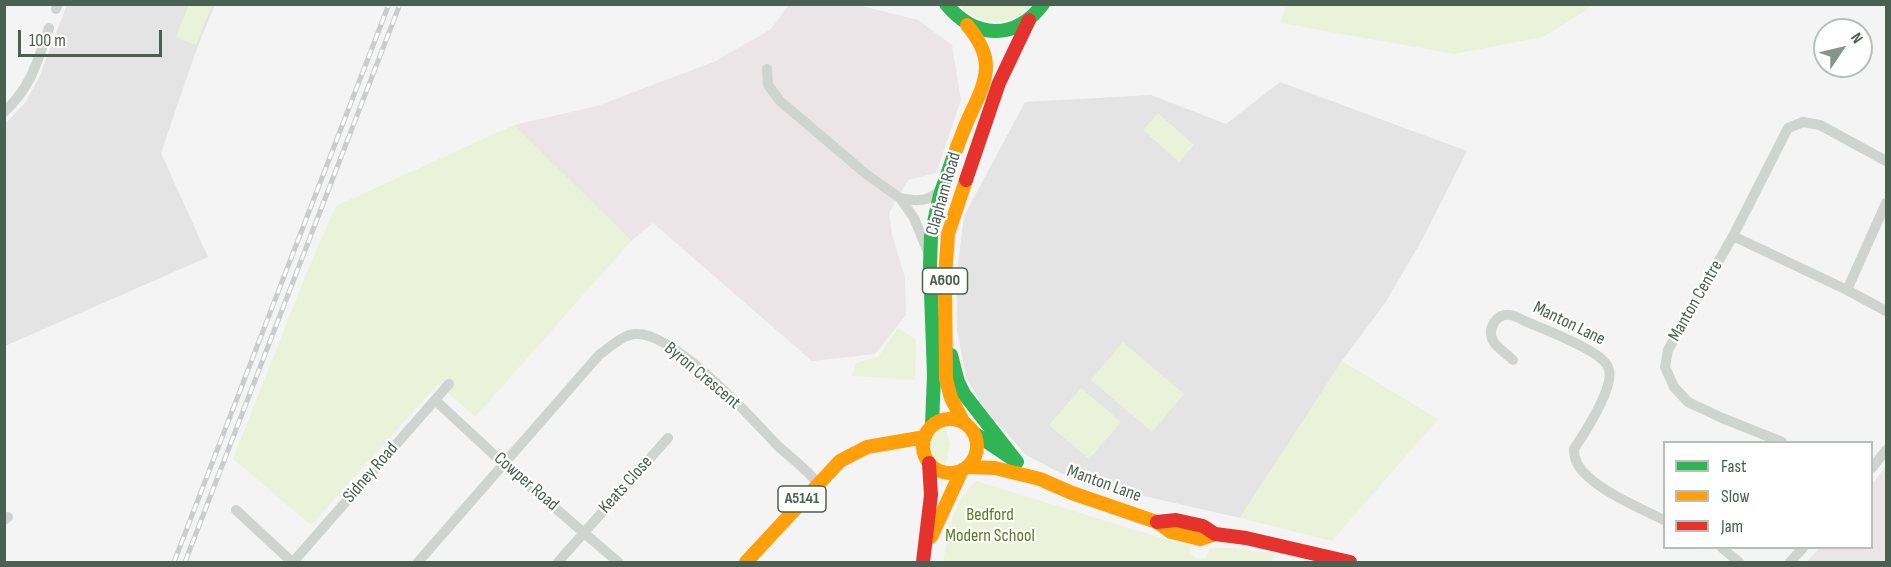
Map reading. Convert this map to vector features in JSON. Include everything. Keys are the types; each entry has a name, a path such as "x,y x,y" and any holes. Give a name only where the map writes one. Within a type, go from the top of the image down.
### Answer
{"main road":[{"name":"Clapham Road","path":"928,431 934,381 930,258 933,225 943,186 970,115 981,93 987,67 979,38 945,5"},
{"path":"967,26 982,31 999,32 1015,28 1029,20 1044,6"},
{"name":"Clapham Road","path":"963,421 948,393 945,360 947,241 974,153 1012,53 1029,20"},
{"path":"936,208 946,201 960,168 974,153"},
{"path":"947,344 958,382 964,394 1017,462"},
{"path":"928,431 946,418 963,421"},
{"name":"A600","path":"926,548 965,468 977,453 977,440 974,433 963,421"},
{"name":"A5141","path":"746,562 840,461 867,447 896,442 928,431"},
{"name":"A600","path":"923,562 931,495 927,459 923,450 928,431"},
{"name":"Manton Lane","path":"974,433 1040,479"},
{"path":"896,442 927,459 934,467 946,472 965,468"},
{"name":"Manton Lane","path":"965,468 995,468 1040,479 1072,493 1157,522 1176,520 1203,526 1215,534 1246,538 1350,562"}],"street":[{"path":"4,112 27,87 49,28"},
{"path":"767,69 768,85 780,101 866,174 900,198 918,227 930,258"},
{"name":"Manton Centre","path":"1780,441 1688,402 1674,387 1665,368 1668,350 1733,236 1788,128 1803,122 1820,125 1887,161"},
{"path":"900,198 924,200 937,193 943,186"},
{"path":"1847,290 1887,202"},
{"path":"909,210 918,214 936,208"},
{"path":"1733,236 1887,311"},
{"name":"Manton Lane","path":"1513,360 1493,341 1491,331 1500,317 1509,315 1549,331 1603,359 1609,370 1609,381 1587,430 1574,449 1576,462 1592,479 1611,493 1663,519"},
{"name":"Byron Crescent","path":"418,562 599,355 615,343 633,334 651,336 671,346 712,380 783,450 809,472 818,484"},
{"name":"Sidney Road","path":"293,562 449,384"},
{"name":"Cowper Road","path":"435,400 505,465 618,562"},
{"name":"Keats Close","path":"558,562 668,438"},
{"path":"1873,467 1887,450"},
{"path":"236,510 293,562"},
{"path":"1723,549 1739,562"},
{"path":"1790,562 1802,549"}],"shaded area":[{"path":"67,5 215,5 197,48 161,153 208,257 5,346 5,124 25,103 38,80"},
{"path":"789,5 858,5 918,20 952,45 961,100 936,173 908,180 889,213 892,235 905,277 906,315 875,354 812,361 653,223 631,241 514,125 597,106 716,61 771,29"},
{"name":"Bedford Modern School","path":"1280,82 1467,151 1422,240 1385,303 1342,361 1240,518 1074,480 1026,455 982,405 966,377 957,330 957,272 964,216 1025,102 1151,95 1226,124"},
{"path":"1886,466 1886,562 1807,562 1818,549 1873,549 1873,483"}],"green space":[{"path":"189,4 212,5 196,45 176,37"},
{"path":"1285,4 1590,5 1588,9 1543,37 1454,54 1281,23"},
{"path":"959,5 1032,5 1015,18 996,22 976,17"},
{"path":"1158,113 1194,145 1179,162 1143,130"},
{"path":"514,125 631,241 475,417 438,384 311,525 233,459 309,267 336,206"},
{"path":"898,328 916,340 915,380 852,376 856,363 878,357"},
{"path":"1123,342 1184,394 1152,432 1091,380"},
{"path":"1342,361 1438,419 1332,541 1240,518"},
{"path":"1081,388 1121,422 1089,459 1049,425"},
{"path":"945,426 950,444 945,468 932,458 929,447 932,437"},
{"name":"Bedford Modern School","path":"976,481 1171,541 1191,544 1190,554 1198,559 1206,558 1210,548 1236,548 1274,554 1272,562 943,562 957,508 968,489"}],"railway":[{"path":"174,562 389,4"},
{"path":"185,562 400,4"}],"traffic: fast":[{"path":"946,4 957,16 969,24 995,31 1020,25 1043,4"},
{"path":"932,425 934,375 931,236 940,195 954,155"},
{"path":"951,355 958,382 964,394 1017,462"},
{"path":"974,433 1014,460"}],"traffic: slow":[{"path":"954,155 985,76 986,66 982,47 967,25"},
{"path":"963,421 951,398 946,379 945,277 948,234 966,180"},
{"path":"945,419 955,419 965,423 973,431 977,446 973,461 965,469 955,473 945,473 935,469 927,461 923,451 923,441 927,431 935,423 945,419"},
{"path":"746,562 840,461 867,447 925,437"},
{"path":"969,467 995,468 1040,479 1072,493 1157,522 1171,532 1200,539 1215,534"},
{"path":"931,537 962,470"}],"traffic: jam":[{"path":"966,180 999,83 1029,20"},
{"path":"923,562 931,495 929,463"},
{"path":"1157,522 1176,520 1203,526 1215,534 1246,538 1350,562"}]}
